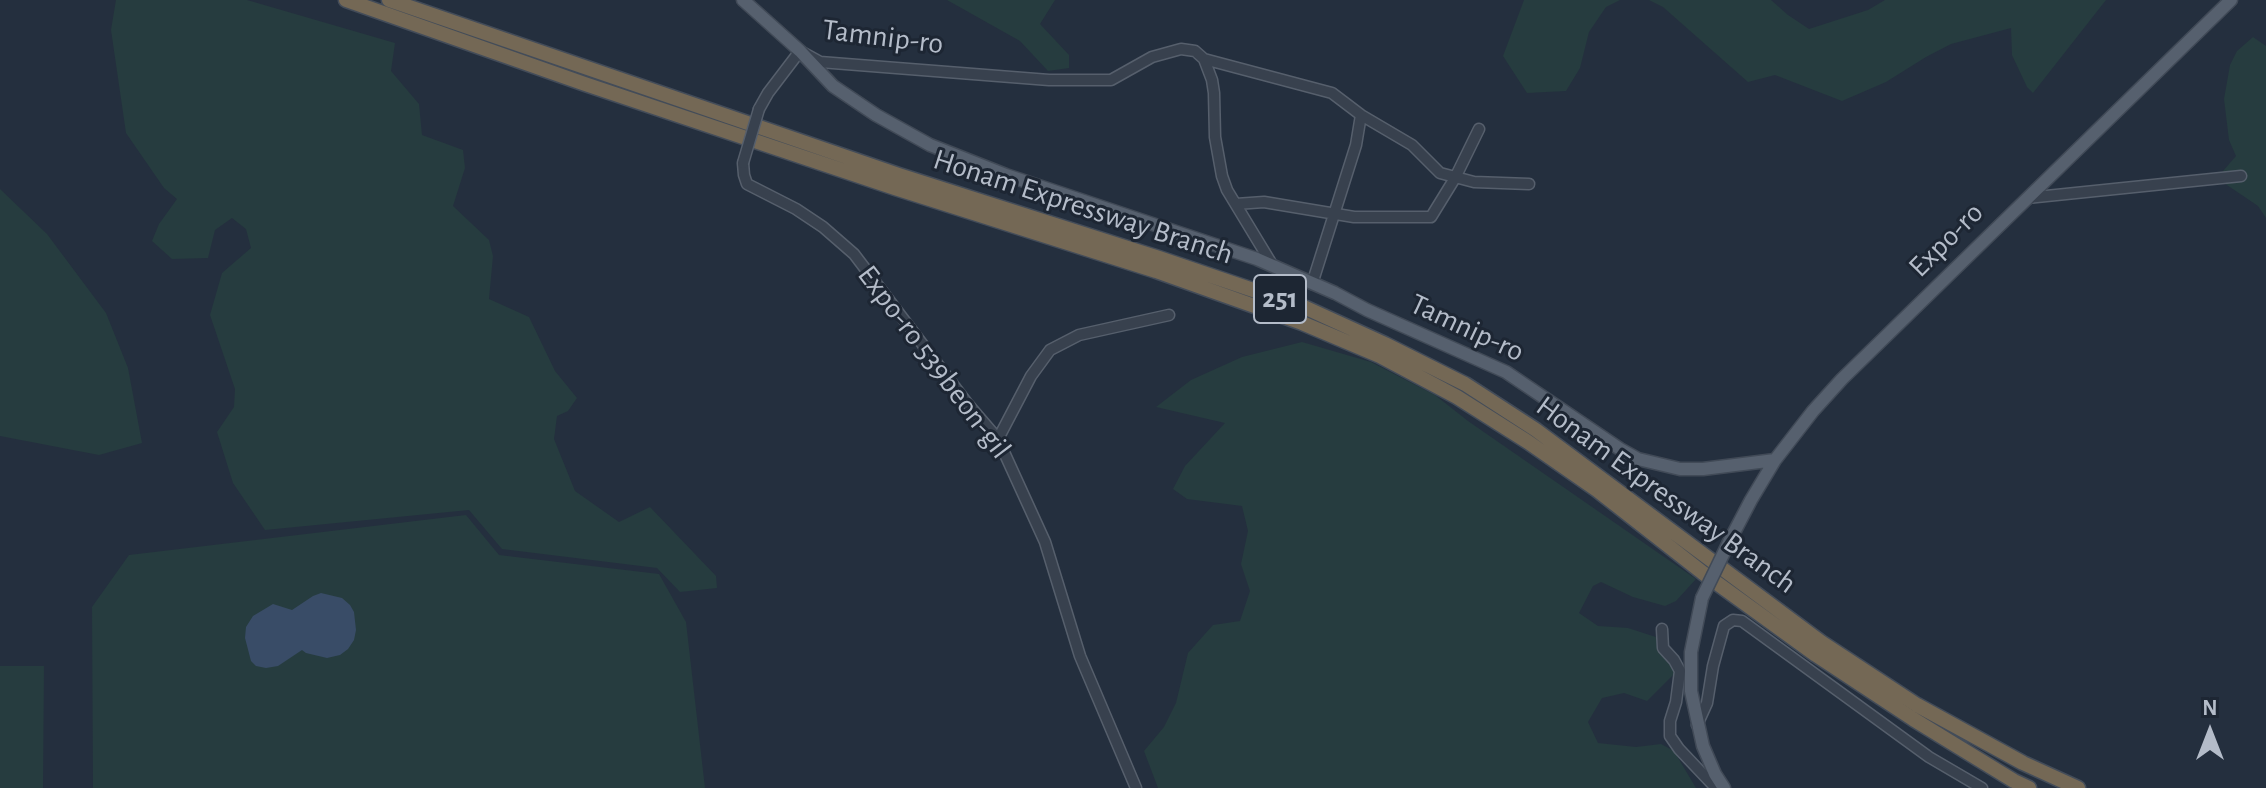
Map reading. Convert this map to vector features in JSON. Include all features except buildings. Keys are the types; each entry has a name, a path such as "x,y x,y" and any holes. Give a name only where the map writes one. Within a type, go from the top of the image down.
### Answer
{"highway":[{"name":"Honam Expressway Branch","path":"346,0 762,143 1171,276 1302,323 1380,356 1457,397 1528,442 1597,490 1703,573 1816,655 1913,719 2029,788"},
{"name":"Honam Expressway Branch","path":"389,0 899,175 1306,308 1385,344 1465,384 1536,430 1821,642 1917,705 2023,763 2078,788"}],"main road":[{"path":"743,0 800,51"},
{"name":"Expo-ro","path":"1697,725 1689,671 1694,628 1702,598 1751,500 1798,428 1842,379 2025,198 2231,0"},
{"name":"Tamnip-ro","path":"800,51 833,86 876,115 930,145 1006,175 1273,266 1506,372 1638,459 1680,469 1775,460"},
{"path":"1697,725 1709,760 1724,788"}],"street":[{"name":"Tamnip-ro","path":"800,51 820,62 1049,80 1111,80 1152,57 1181,49 1195,51 1204,59 1332,93 1361,115 1412,145 1440,173 1455,178"},
{"name":"Expo-ro 539beon-gil","path":"800,51 759,109 743,163 747,184 814,221 854,254 998,439 1045,542 1080,656 1136,788"},
{"path":"1204,59 1214,93 1215,137 1222,176 1273,266"},
{"path":"1312,284 1356,145 1361,115"},
{"path":"1236,204 1264,202 1354,217 1431,217 1479,129"},
{"path":"2025,198 2241,176"},
{"path":"1455,178 1474,182 1529,184"},
{"path":"998,439 1031,376 1050,350 1079,335 1169,315"},
{"path":"1697,725 1707,703 1724,626 1733,620 1742,621 1929,757 1982,788"},
{"path":"1662,629 1663,648 1680,671 1670,736 1716,788"}],"green space":[{"path":"116,0 247,0 395,43 391,71 419,104 422,135 463,150 465,168 453,206 489,240 493,256 489,299 529,317 555,371 577,398 568,411 557,416 554,439 575,491 619,522 650,507 716,576 717,588 680,592 657,568 502,549 469,510 265,530 233,483 217,432 234,407 235,389 210,315 222,273 251,248 246,229 232,218 215,230 208,258 172,259 152,241 159,224 177,199 164,188 126,133 111,30"},
{"path":"947,0 1055,0 1040,24 1069,55 1069,68 1048,71 1020,41"},
{"path":"1524,0 1620,0 1606,7 1589,32 1580,68 1566,91 1527,93 1503,56"},
{"path":"1649,0 1771,0 1809,29 1868,10 1885,0 2106,0 2033,93 2012,55 2011,28 1951,44 1886,82 1842,101 1775,75 1748,82 1663,7"},
{"path":"2253,37 2266,46 2266,218 2258,206 2224,183 2223,171 2236,156 2229,140 2224,99 2230,65 2237,51"},
{"path":"0,189 47,234 106,313 128,368 142,443 99,455 0,436"},
{"path":"1302,342 1371,362 1435,395 1696,579 1676,601 1665,606 1633,597 1601,582 1593,586 1579,613 1598,626 1628,628 1662,639 1677,671 1647,701 1624,693 1602,698 1588,722 1598,743 1636,747 1661,744 1674,751 1696,788 1158,788 1144,751 1164,727 1176,703 1188,653 1213,625 1240,621 1250,591 1241,564 1248,531 1242,506 1187,499 1173,489 1185,466 1225,423 1156,407 1191,380 1242,357"},
{"path":"466,515 499,555 659,574 686,622 705,788 93,788 92,607 129,555"},
{"path":"0,666 44,666 43,788 0,788"}],"water":[{"path":"321,593 342,598 354,612 356,630 348,649 327,658 302,650 278,666 256,666 251,661 245,638 246,627 253,616 273,604 292,610"}]}
